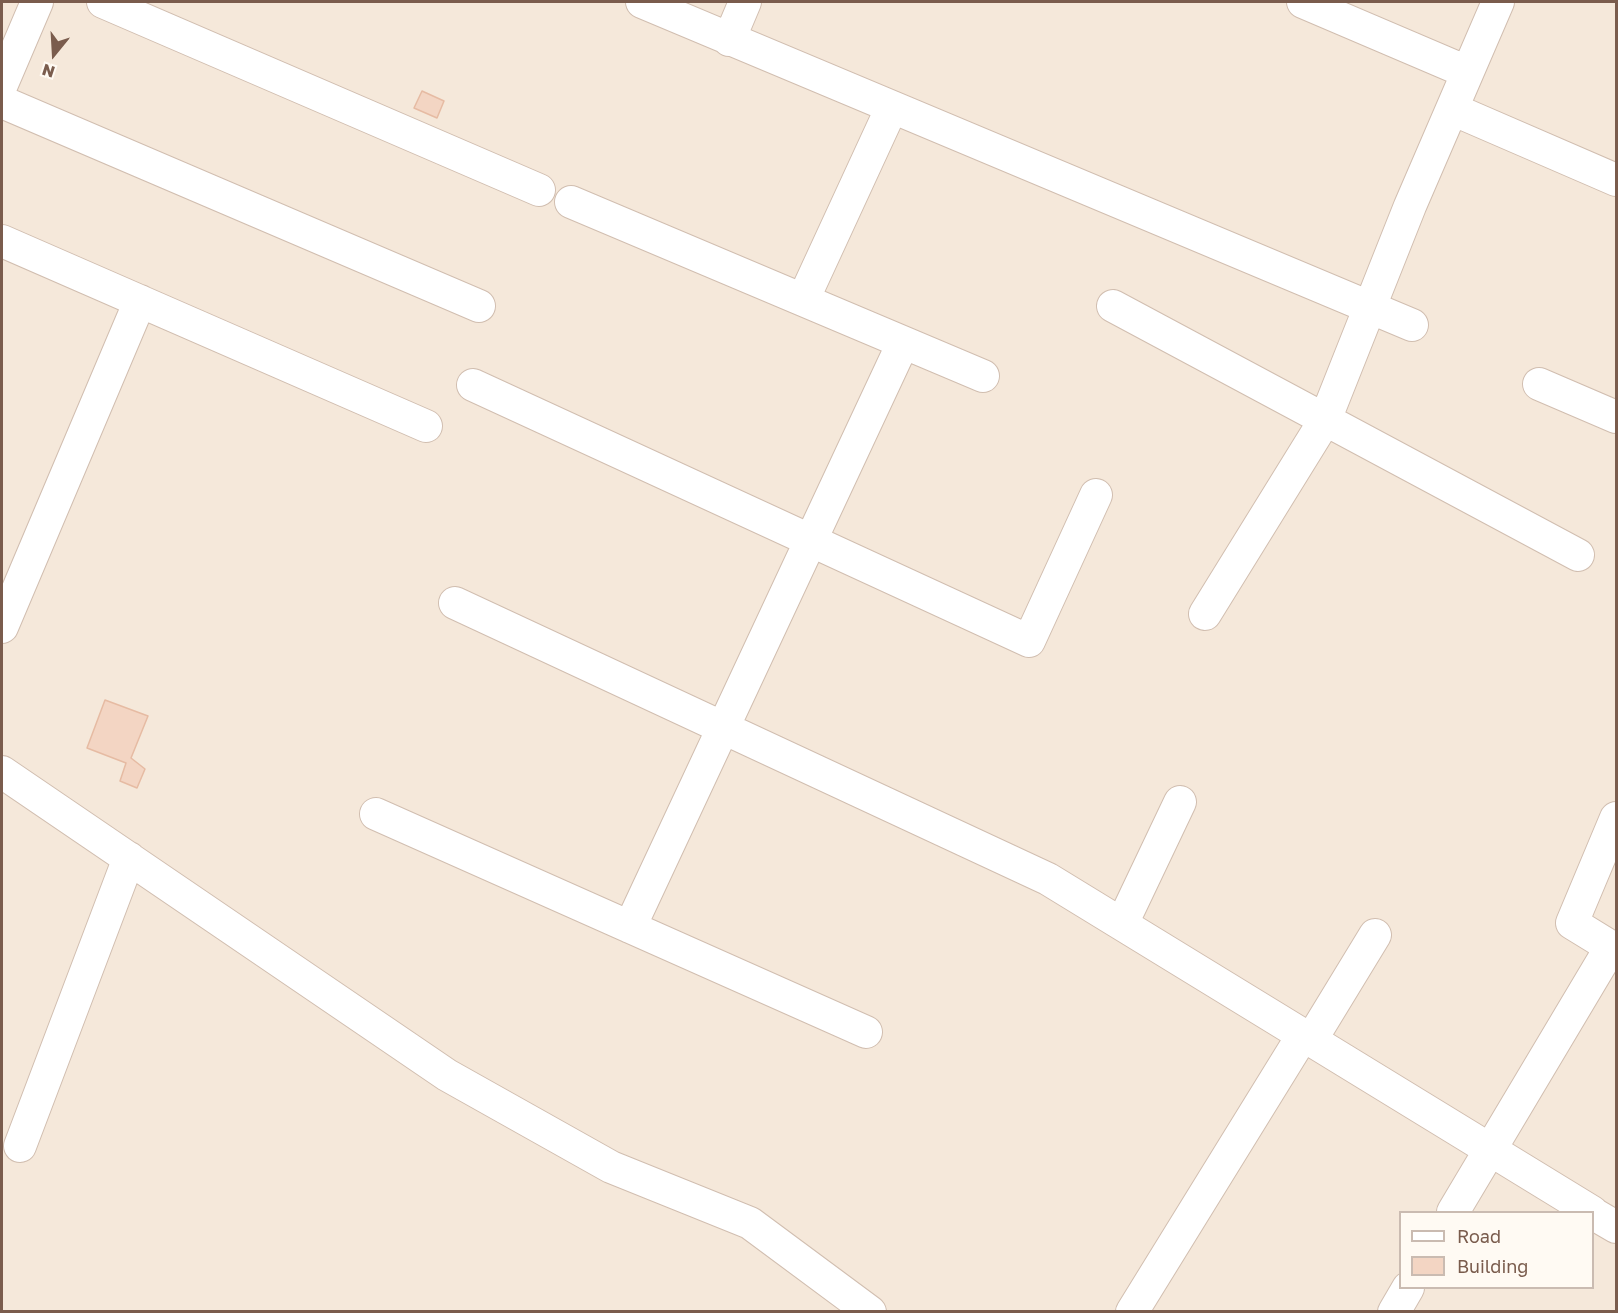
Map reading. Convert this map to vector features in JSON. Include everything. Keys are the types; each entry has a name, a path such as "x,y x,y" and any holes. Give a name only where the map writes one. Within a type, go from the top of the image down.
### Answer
{"street":[{"path":"2,84 37,2"},
{"path":"103,2 539,190"},
{"path":"642,2 1412,325"},
{"path":"729,40 745,2"},
{"path":"1303,2 1467,72"},
{"path":"1205,614 1325,420 1467,72 1498,2"},
{"path":"2,102 479,306"},
{"path":"803,300 892,106"},
{"path":"1452,109 1617,180"},
{"path":"571,202 982,376"},
{"path":"2,241 426,426"},
{"path":"2,627 140,301"},
{"path":"1113,306 1578,555"},
{"path":"630,927 903,343"},
{"path":"1539,384 1617,417"},
{"path":"473,385 1029,641 1096,495"},
{"path":"455,603 1048,879 1589,1211"},
{"path":"2,772 447,1075 611,1167 750,1223 870,1311"},
{"path":"1122,924 1180,802"},
{"path":"376,814 866,1032"},
{"path":"1454,1211 1614,949 1572,923 1617,818"},
{"path":"20,1146 129,858"},
{"path":"1132,1311 1375,935"},
{"path":"1594,1214 1617,1227"},
{"path":"1394,1311 1407,1289"}],"shaded area":[{"path":"2,2 1616,2 1616,1311 2,1312"}],"building":[{"path":"422,91 444,101 437,118 414,108"},
{"path":"105,700 148,716 131,758 145,769 137,788 120,781 126,763 87,748"}]}
